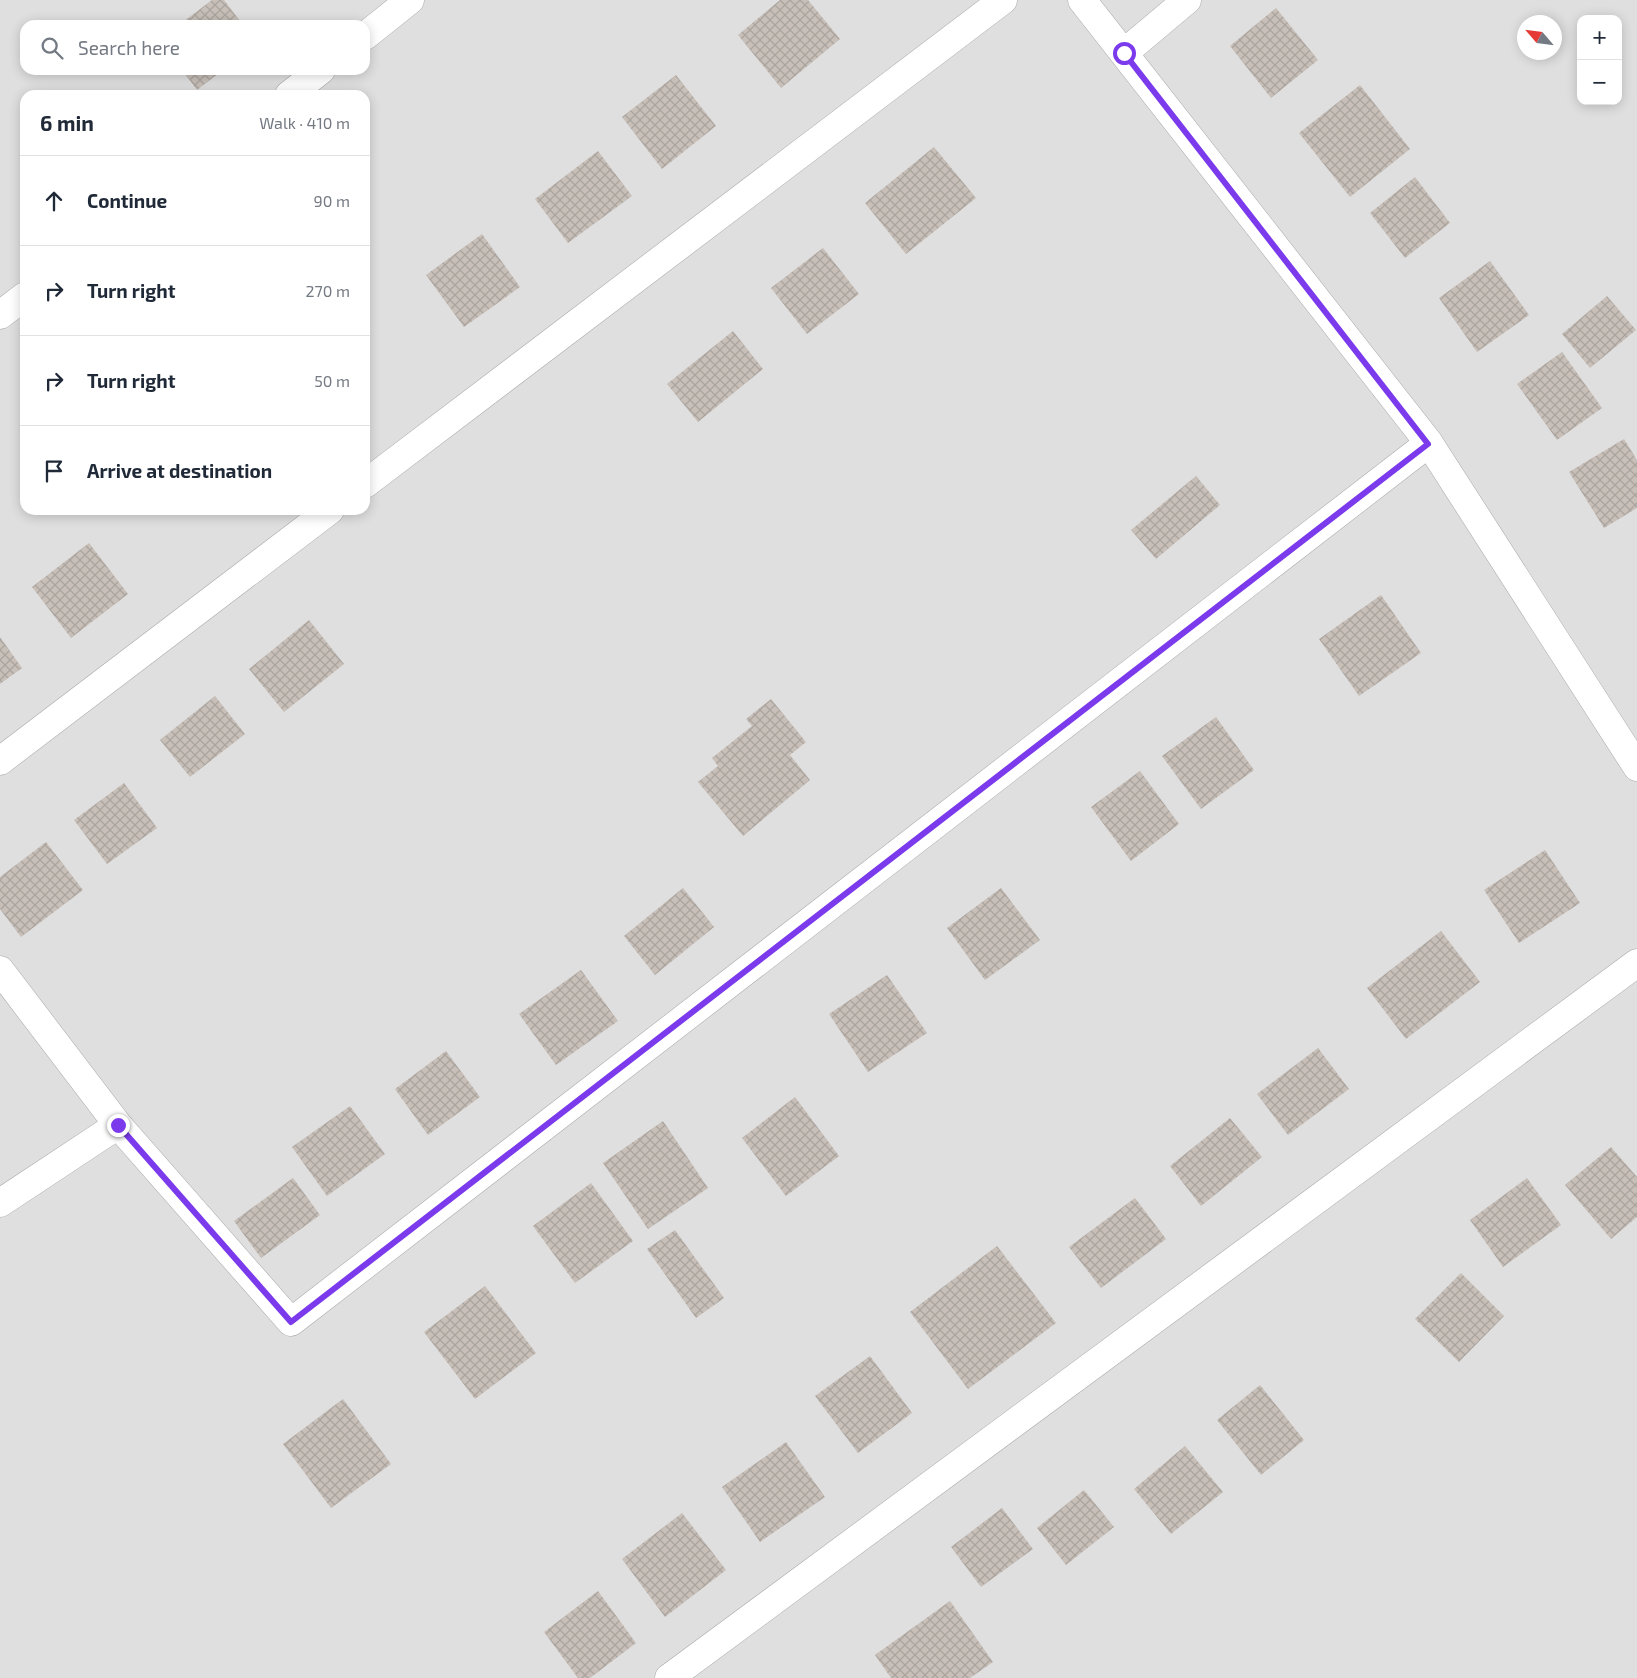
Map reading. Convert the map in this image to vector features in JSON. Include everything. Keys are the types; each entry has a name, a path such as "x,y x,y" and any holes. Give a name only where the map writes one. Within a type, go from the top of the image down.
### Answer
{"street":[{"path":"370,32 410,0"},
{"path":"370,480 1003,0"},
{"path":"1082,0 1428,444 1637,767"},
{"path":"1124,53 1187,0"},
{"path":"296,90 315,75"},
{"path":"0,315 20,300"},
{"path":"0,970 118,1125 291,1322 1428,444"},
{"path":"0,760 323,515"},
{"path":"669,1678 1637,963"},
{"path":"0,1203 118,1125"}],"shaded area":[{"path":"0,0 1637,0 1637,1678 0,1678"}],"building":[{"path":"212,0 224,0 239,20 186,20"},
{"path":"780,0 808,0 840,39 781,88 738,35"},
{"path":"1276,8 1318,60 1271,98 1230,46"},
{"path":"186,75 216,75 197,90"},
{"path":"676,75 716,126 662,169 622,117"},
{"path":"1360,85 1410,149 1350,197 1299,133"},
{"path":"934,147 976,198 906,254 865,203"},
{"path":"598,151 632,196 568,243 535,199"},
{"path":"1415,177 1450,223 1405,258 1370,213"},
{"path":"482,234 520,287 464,327 426,275"},
{"path":"823,248 859,294 807,334 771,288"},
{"path":"1490,261 1529,315 1477,352 1439,298"},
{"path":"1607,296 1636,330 1590,368 1562,334"},
{"path":"733,331 763,369 698,422 667,384"},
{"path":"1562,352 1602,408 1557,440 1517,384"},
{"path":"1624,439 1637,460 1637,508 1604,528 1569,472"},
{"path":"1196,476 1220,505 1156,559 1131,530"},
{"path":"89,543 128,594 71,638 32,587"},
{"path":"1381,595 1421,653 1359,696 1319,639"},
{"path":"309,620 344,664 284,712 249,669"},
{"path":"0,637 22,668 0,684"},
{"path":"215,696 245,734 190,777 160,740"},
{"path":"771,699 806,742 790,755 810,780 743,836 698,782 718,766 712,758 752,726 746,719"},
{"path":"1216,717 1254,770 1201,809 1162,756"},
{"path":"1140,771 1179,824 1131,861 1091,807"},
{"path":"124,783 157,828 107,864 74,820"},
{"path":"46,842 83,890 21,937 0,909 0,877"},
{"path":"1545,850 1580,903 1519,943 1484,890"},
{"path":"683,888 714,927 655,975 624,936"},
{"path":"1001,888 1040,940 985,980 947,928"},
{"path":"1441,931 1480,982 1406,1039 1367,988"},
{"path":"581,970 618,1021 556,1065 519,1014"},
{"path":"887,975 927,1033 868,1072 829,1014"},
{"path":"1318,1048 1349,1089 1288,1135 1257,1094"},
{"path":"446,1051 480,1097 428,1135 395,1089"},
{"path":"795,1097 839,1156 786,1196 742,1138"},
{"path":"350,1106 385,1154 327,1196 292,1147"},
{"path":"1230,1118 1262,1157 1201,1206 1170,1166"},
{"path":"663,1121 708,1188 648,1229 603,1163"},
{"path":"1611,1147 1637,1177 1637,1217 1611,1239 1565,1185"},
{"path":"293,1178 320,1215 261,1258 234,1221"},
{"path":"1527,1178 1561,1225 1503,1267 1470,1220"},
{"path":"591,1183 633,1241 575,1283 533,1226"},
{"path":"1135,1198 1166,1239 1101,1288 1069,1247"},
{"path":"675,1230 724,1298 696,1318 647,1249"},
{"path":"997,1246 1056,1323 968,1389 910,1312"},
{"path":"1461,1273 1504,1316 1459,1362 1415,1319"},
{"path":"485,1286 536,1353 475,1399 424,1332"},
{"path":"870,1356 912,1413 858,1453 815,1396"},
{"path":"1260,1385 1304,1440 1261,1475 1217,1420"},
{"path":"343,1399 391,1464 331,1508 283,1444"},
{"path":"786,1442 825,1497 760,1542 722,1487"},
{"path":"1185,1446 1223,1492 1171,1534 1134,1489"},
{"path":"1084,1490 1114,1527 1066,1565 1037,1528"},
{"path":"1002,1508 1033,1549 981,1587 951,1547"},
{"path":"682,1513 726,1570 665,1617 622,1559"},
{"path":"598,1591 636,1643 590,1678 578,1678 544,1632"},
{"path":"950,1601 993,1662 970,1678 891,1678 875,1655"}],"route":[{"path":"118,1125 291,1322 1428,444 1124,53"}]}
